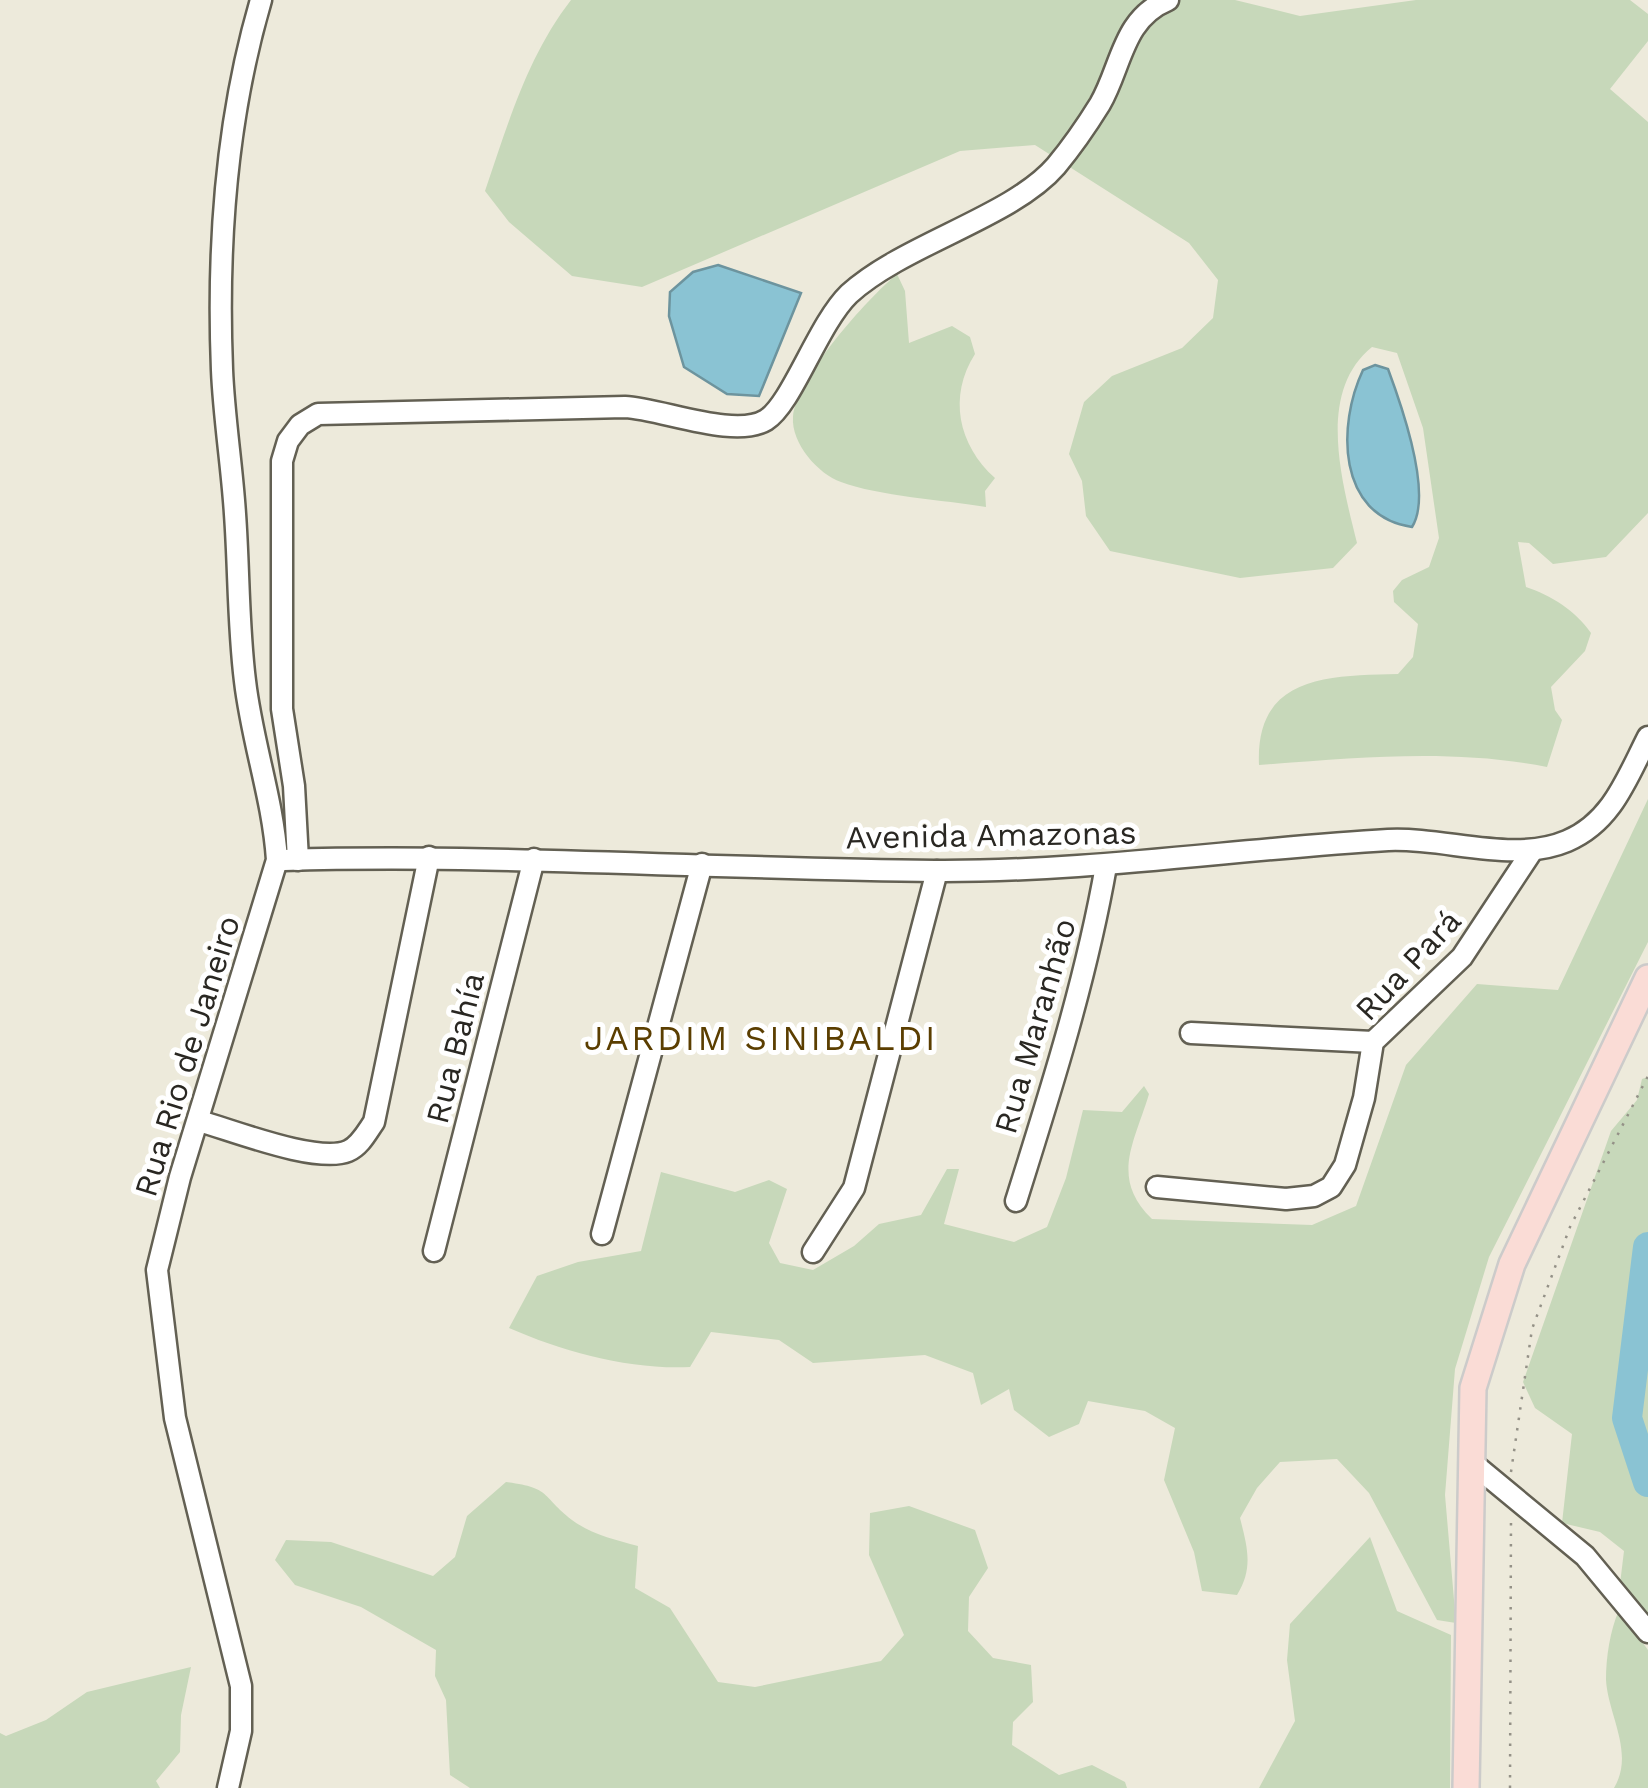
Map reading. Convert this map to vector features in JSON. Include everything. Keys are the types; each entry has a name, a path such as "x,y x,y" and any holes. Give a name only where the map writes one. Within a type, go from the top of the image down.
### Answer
{"main road":[{"path":"1466,1788 1473,1388 1512,1264 1648,978"}],"street":[{"path":"261,0 243,66 228,166 222,238 222,368 245,682 257,752 288,860"},
{"path":"288,860 294,786 283,739 282,461 288,441 300,425 318,414 364,409 625,406 657,409 733,428 767,420 783,403 806,354 850,294 924,245 1040,182 1056,166 1101,102 1132,26 1147,10 1168,0"},
{"name":"Avenida Amazonas","path":"288,860 429,857 937,871 1106,866 1389,840 1532,851 1594,828 1615,801 1648,737"},
{"name":"Rua Pará","path":"1157,1187 1286,1199 1314,1196 1332,1188 1345,1165 1373,1042 1462,957 1532,851"},
{"path":"199,1122 319,1154 346,1152 366,1134 374,1122 429,857"},
{"name":"Rua Bahía","path":"434,1251 534,859"},
{"name":"Rua Rio de Janeiro","path":"228,1788 241,1731 240,1686 174,1418 158,1270 199,1122 288,860"},
{"path":"602,1234 642,1100 702,864"},
{"name":"Rua Maranhão","path":"1016,1200 1077,996 1106,866"},
{"path":"813,1252 854,1188 937,871"},
{"path":"1191,1033 1373,1042"},
{"path":"1470,1461 1585,1556 1648,1632"}],"path":[{"path":"1510,1788 1511,1494 1516,1421 1532,1328 1570,1228 1648,1076"}],"green space":[{"path":"571,0 1235,0 1300,16 1416,0 1630,0 1648,14 1648,41 1610,89 1648,122 1648,513 1606,557 1553,564 1529,543 1518,542 1526,587 1562,605 1591,633 1585,651 1551,687 1555,710 1562,720 1547,767 1439,756 1259,765 1261,735 1269,713 1283,697 1323,680 1398,674 1413,657 1418,624 1394,602 1393,591 1402,580 1429,567 1439,538 1423,428 1397,353 1372,347 1355,366 1344,388 1339,413 1340,466 1357,543 1333,568 1240,578 1110,551 1086,516 1082,481 1069,454 1084,402 1112,376 1182,348 1213,318 1218,280 1189,243 1035,145 960,151 642,287 572,276 509,222 485,191 531,68"},
{"path":"897,274 905,291 909,343 952,326 970,337 975,354 962,386 961,419 972,451 995,478 985,491 986,507 892,494 841,482 815,465 796,437 793,417 797,401 819,361"},
{"path":"1648,799 1648,942 1489,1257 1455,1369 1445,1495 1456,1623 1437,1620 1369,1493 1337,1459 1280,1462 1257,1488 1240,1518 1247,1566 1237,1595 1202,1591 1194,1552 1164,1480 1175,1428 1145,1411 1088,1401 1079,1424 1049,1437 1014,1410 1009,1389 981,1405 973,1373 925,1355 813,1363 779,1340 711,1332 690,1367 644,1366 598,1358 509,1328 537,1276 578,1262 641,1251 661,1172 735,1192 769,1180 787,1189 769,1243 780,1263 813,1270 854,1246 879,1224 921,1215 947,1169 959,1169 944,1224 1014,1242 1047,1227 1066,1178 1083,1110 1122,1112 1144,1086 1149,1094 1132,1145 1129,1175 1139,1204 1152,1219 1312,1225 1356,1206 1406,1065 1477,984 1558,990"},
{"path":"1648,1077 1648,1621 1619,1592 1624,1551 1600,1532 1562,1523 1572,1434 1535,1408 1523,1382 1611,1131 1637,1100 1642,1079"},
{"path":"506,1482 539,1490 587,1529 638,1546 635,1588 670,1608 718,1682 755,1687 881,1661 904,1635 869,1555 870,1513 909,1506 975,1530 988,1568 969,1597 968,1631 993,1658 1031,1665 1033,1702 1013,1722 1012,1745 1059,1775 1092,1765 1125,1782 1127,1788 470,1788 450,1775 446,1700 435,1676 436,1650 361,1607 295,1585 275,1560 286,1540 331,1542 433,1576 455,1557 467,1516"},
{"path":"1370,1537 1397,1611 1451,1635 1450,1788 1259,1788 1295,1721 1287,1660 1290,1624"},
{"path":"1619,1610 1648,1650 1648,1788 1614,1788 1622,1761 1606,1671"},
{"path":"191,1667 181,1715 180,1752 156,1781 160,1788 0,1788 0,1733 6,1736 46,1720 87,1692"}],"water":[{"path":"718,265 801,293 759,396 727,394 684,367 669,316 670,292 693,272"},
{"path":"1375,365 1388,369 1413,449 1419,493 1412,527 1387,519 1369,506 1350,465 1347,441 1355,392 1363,370"}],"waterway":[{"path":"1648,1247 1627,1418 1648,1482"}],"district":[{"name":"JARDIM SINIBALDI","path":"761,1038"}]}
